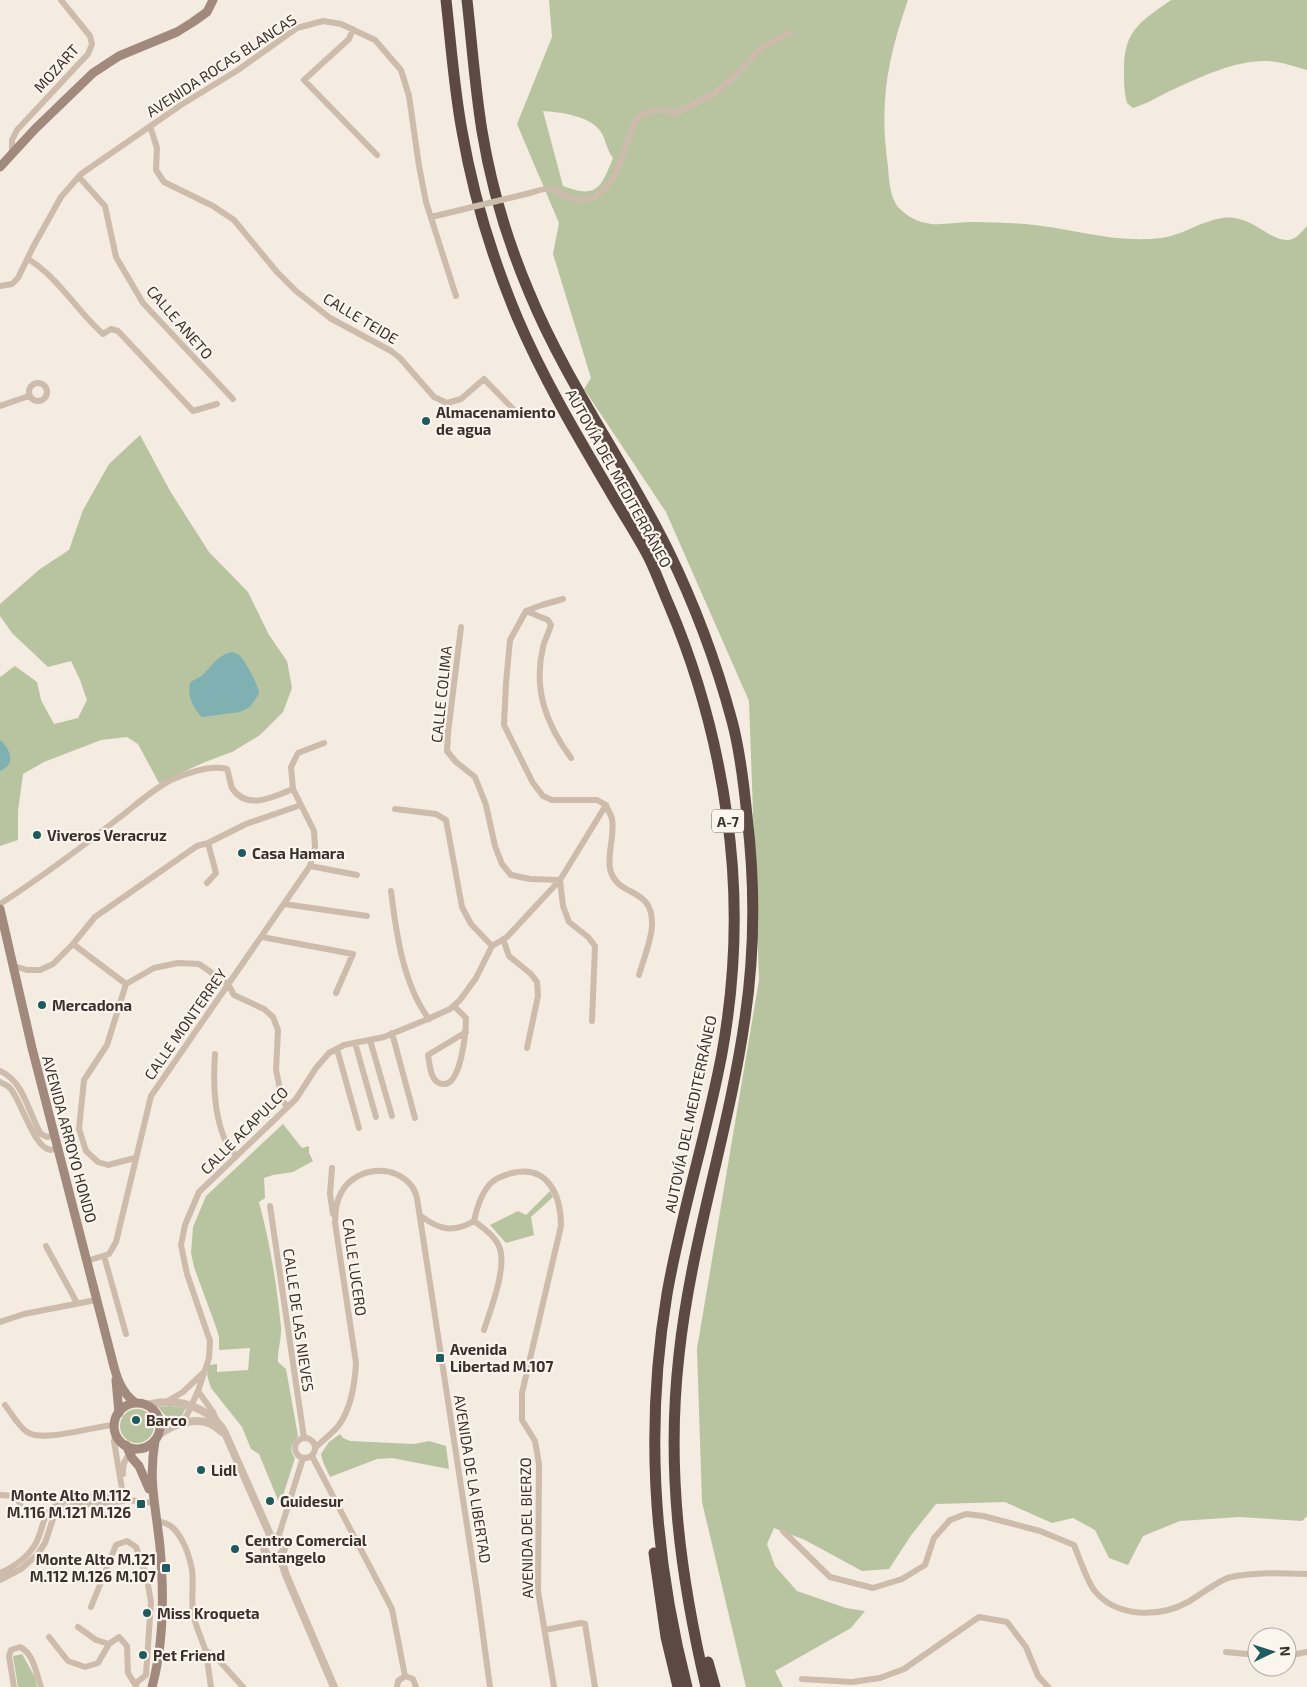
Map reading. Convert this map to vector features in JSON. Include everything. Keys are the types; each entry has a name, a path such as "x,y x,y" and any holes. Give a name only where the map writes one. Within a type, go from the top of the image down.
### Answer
{"highway":[{"name":"AUTOVÍA DEL MEDITERRÁNEO","path":"446,0 461,127 473,187 485,228 516,314 536,358 586,452 650,559 684,640 701,688 721,771 734,880 734,945 728,1011 712,1101 684,1210 667,1293 660,1346 656,1407 655,1462 660,1550 675,1634 687,1687"},
{"name":"AUTOVÍA DEL MEDITERRÁNEO","path":"467,0 482,130 492,181 506,231 543,325 666,547 709,645 733,724 747,814 752,864 753,923 751,967 745,1021 735,1076 699,1232 686,1302 675,1399 674,1489 679,1539 687,1598 706,1687"},
{"path":"655,1462 652,1517 654,1560 666,1637 678,1687"},
{"path":"679,1539 715,1687"}],"main road":[{"path":"0,168 93,73 119,56 177,32 207,12 213,0"},
{"name":"AVENIDA ARROYO HONDO","path":"0,909 32,1048 116,1375 119,1412"},
{"name":"AVENIDA ARROYO HONDO","path":"116,1375 124,1391 136,1403"},
{"path":"152,1687 156,1673 161,1624 162,1586 157,1522 153,1503 139,1466 131,1449 122,1442 115,1429 119,1412 126,1406 136,1403 146,1405 156,1412 159,1418 160,1424 156,1438 152,1473 153,1503"},
{"path":"131,1449 144,1448 156,1438"}],"street":[{"name":"MOZART","path":"12,154 12,140 17,130 88,54 92,44 90,36 61,0"},
{"name":"AVENIDA ROCAS BLANCAS","path":"0,286 12,284 18,278 62,197 79,177 150,126 238,70 297,28 323,21 341,24 375,40 401,70 409,96 426,202 456,296"},
{"path":"353,29 350,40 304,80 377,155"},
{"path":"431,217 549,189 575,199 584,200 599,194 610,184 634,123 640,116 650,111 667,110 676,113 704,100 734,77 763,46 790,32"},
{"name":"CALLE TEIDE","path":"150,126 157,148 156,170 164,182 213,206 234,220 277,272 330,318 391,351 400,358 434,397 447,403 461,399 484,379 518,414"},
{"name":"CALLE ANETO","path":"79,177 104,206 116,257 143,304 233,399"},
{"path":"28,258 36,263 54,281 103,334 111,329 118,331 193,410 217,404"},
{"path":"0,406 29,396"},
{"path":"563,599 526,611 510,640 504,725 533,783 543,796 552,800 597,800 606,805 612,820 610,869 614,878 621,886 646,900 651,911 653,925 639,975"},
{"path":"526,611 548,620 551,625 544,645 539,676 541,694 556,738 571,758"},
{"name":"CALLE COLIMA","path":"461,627 447,751 456,762 476,777 486,804 495,846 502,864 511,875 530,879 560,880"},
{"path":"0,904 37,880 150,793 172,780 210,767 219,767 226,769 232,787 239,795 256,802 268,800 293,789 291,767 298,753 324,743"},
{"name":"CALLE MONTERREY","path":"104,1256 110,1254 116,1242 150,1096 310,866 315,848 314,831 293,789"},
{"path":"14,966 27,970 40,970 53,964 73,944 95,917 197,846 208,843 246,824 301,805"},
{"name":"CALLE ACAPULCO","path":"180,1423 187,1415 198,1391 209,1358 210,1342 186,1274 181,1245 185,1225 199,1192 296,1099 316,1068 329,1054 344,1045 370,1040 429,1019 454,1006 476,978 492,946 507,937 560,880 606,805"},
{"path":"395,809 436,814 446,820 462,907 471,924 492,946"},
{"path":"207,883 216,873 208,843"},
{"path":"310,866 357,875"},
{"path":"560,880 563,906 569,922 588,937 595,946 592,1021"},
{"path":"391,891 395,921 412,988 420,1007 429,1019"},
{"path":"284,904 367,916"},
{"path":"262,937 353,954 336,993"},
{"path":"502,939 509,956 531,974 537,982 538,996 527,1048"},
{"path":"73,944 126,984"},
{"path":"135,1158 108,1165 98,1162 86,1151 79,1129 84,1080 106,1046 126,984 154,968 178,963 199,964 228,984 234,995 264,1009 272,1017 278,1030 276,1070 282,1099 287,1107"},
{"path":"454,1006 466,1018 466,1032 459,1064 452,1081 448,1084 436,1082 432,1075 428,1055 466,1032"},
{"path":"392,1033 415,1118"},
{"path":"370,1040 392,1116"},
{"path":"355,1043 376,1117"},
{"path":"337,1049 359,1128"},
{"path":"214,1054 213,1079 219,1118 225,1140 236,1156"},
{"path":"0,1071 12,1078 21,1090 42,1134 47,1137 55,1134"},
{"path":"0,1082 10,1087 32,1131 44,1146 52,1150 58,1148"},
{"path":"332,1168 330,1194 334,1223"},
{"name":"CALLE LUCERO","path":"316,1446 339,1425 346,1412 356,1376 356,1363 334,1223 337,1202 347,1184 355,1177 376,1171 394,1173 413,1187 418,1198 421,1216"},
{"name":"AVENIDA DEL BIERZO","path":"474,1221 477,1205 483,1193 492,1182 504,1175 516,1172 529,1172 540,1176 549,1183 556,1195 561,1210 561,1226 522,1393 521,1405 522,1420 536,1441 539,1464 538,1591 554,1687"},
{"name":"CALLE DE LAS NIEVES","path":"270,1206 304,1438"},
{"path":"421,1216 431,1224 449,1229 458,1229 474,1221 488,1230 501,1252 500,1272 484,1330"},
{"name":"AVENIDA DE LA LIBERTAD","path":"421,1216 490,1687"},
{"path":"46,1246 77,1304"},
{"path":"87,1261 104,1256 126,1334"},
{"path":"0,1322 24,1314 96,1300"},
{"path":"165,1402 183,1392 204,1372"},
{"path":"198,1391 222,1428 275,1538 284,1545 280,1556 286,1575 334,1687"},
{"path":"146,1405 165,1402 191,1406 217,1421"},
{"path":"0,1573 14,1566 29,1552 37,1541 46,1514 58,1504 74,1498 122,1496 124,1494 114,1440 115,1429 41,1437 27,1432 5,1405"},
{"path":"156,1438 180,1423 198,1421 210,1423 220,1430 228,1441"},
{"path":"303,1458 295,1448 298,1441 304,1438 311,1439 316,1446 312,1456 392,1609 405,1676"},
{"path":"128,1500 123,1467 124,1461 131,1449"},
{"path":"303,1458 312,1456"},
{"path":"280,1556 272,1557 265,1553 265,1544 275,1538 303,1458"},
{"path":"0,1495 16,1496 20,1504"},
{"path":"0,1580 21,1569 37,1555 45,1543 57,1511 74,1505 128,1500 153,1503"},
{"path":"783,1531 830,1576 872,1588 902,1580 925,1565 934,1538 950,1520 966,1514 983,1516 1040,1531 1074,1545 1094,1590 1114,1608 1142,1614 1169,1610 1186,1603 1229,1577 1277,1572 1307,1574"},
{"path":"157,1522 165,1522 175,1530 181,1538 189,1558 192,1572 193,1614 205,1650 211,1687"},
{"path":"49,1637 68,1661 85,1667 98,1663 109,1644 119,1637 127,1646 128,1673 136,1685 146,1675 151,1602 147,1579 136,1547 127,1541 116,1545 92,1606"},
{"path":"802,1679 852,1682 880,1678 904,1669 979,1617 1007,1622 1026,1647 1038,1676 1048,1687"},
{"path":"545,1630 581,1623 585,1624 595,1687"},
{"path":"78,1627 96,1640 109,1644"},
{"path":"14,1687 9,1656 12,1650 20,1647 31,1658 41,1687"},
{"path":"205,1650 215,1656 243,1687"},
{"path":"1226,1652 1247,1654"},
{"path":"397,1687 398,1681 405,1676"},
{"path":"405,1676 413,1679 416,1687"}],"green space":[{"path":"549,0 908,0 890,63 884,123 889,183 895,203 901,211 909,216 931,224 993,222 1026,224 1128,239 1161,238 1223,218 1243,220 1274,237 1289,240 1307,226 1307,1516 1302,1521 1239,1517 1180,1521 1143,1536 1128,1565 1109,1558 1095,1530 1073,1518 1052,1523 1005,1502 936,1504 912,1534 889,1569 862,1571 805,1540 774,1528 767,1544 775,1566 797,1591 846,1608 865,1611 851,1628 775,1671 783,1687 746,1687 702,1502 697,1349 759,980 749,701 666,512 584,389 591,378 553,254 559,223 517,124 552,37","holes":["543,111 575,116 590,122 601,132 613,158 605,177 596,188 591,191 583,191 563,186"]},
{"path":"1171,0 1307,0 1307,70 1270,61 1241,64 1206,75 1133,108 1127,103 1125,91 1124,69 1127,44 1131,35 1143,21"},
{"path":"140,435 170,491 209,552 248,592 269,635 287,661 292,688 283,712 260,735 232,752 159,783 138,744 127,737 101,740 44,762 23,774 18,811 18,840 0,846 0,677 15,666 37,682 41,700 54,724 78,718 87,700 71,661 48,667 12,633 0,616 0,604 40,569 69,550 83,510 109,464"},
{"path":"283,1124 302,1148 309,1146 309,1153 313,1161 293,1172 264,1178 265,1198 259,1202 270,1249 279,1312 281,1331 278,1362 286,1369 298,1436 292,1447 295,1458 280,1505 259,1454 251,1449 242,1427 211,1388 207,1375 209,1365 217,1364 217,1372 248,1370 250,1348 219,1350 219,1337 194,1267 191,1253 193,1227 206,1196"},
{"path":"550,1191 553,1197 531,1217 534,1235 506,1243 490,1225 518,1211 526,1215"},
{"path":"158,1407 186,1408 181,1417 166,1425 165,1415"},
{"path":"137,1409 149,1414 154,1426 149,1438 137,1443 125,1438 120,1426 125,1414"},
{"path":"340,1434 343,1438 350,1441 414,1444 429,1441 446,1446 449,1469 392,1458 377,1459 330,1477 321,1454 329,1442"},
{"path":"22,1654 35,1677 37,1687 18,1687 13,1656"}],"water":[{"path":"232,652 239,655 245,662 259,694 250,707 240,712 202,717 196,710 189,693 190,683 200,677 222,656"},
{"path":"0,740 9,752 10,761 0,771"}],"place":[{"name":"Almacenamiento de agua","path":"426,421"},
{"name":"Viveros Veracruz","path":"37,835"},
{"name":"Casa Hamara","path":"242,853"},
{"name":"Mercadona","path":"42,1005"},
{"name":"Avenida Libertad M.107","path":"440,1358"},
{"name":"Barco","path":"136,1420"},
{"name":"Lidl","path":"201,1470"},
{"name":"Guidesur","path":"270,1501"},
{"name":"Monte Alto M.112 M.116 M.121 M.126","path":"141,1504"},
{"name":"Centro Comercial Santangelo","path":"235,1549"},
{"name":"Monte Alto M.121 M.112 M.126 M.107","path":"166,1568"},
{"name":"Miss Kroqueta","path":"147,1613"},
{"name":"Pet Friend","path":"143,1655"}]}
